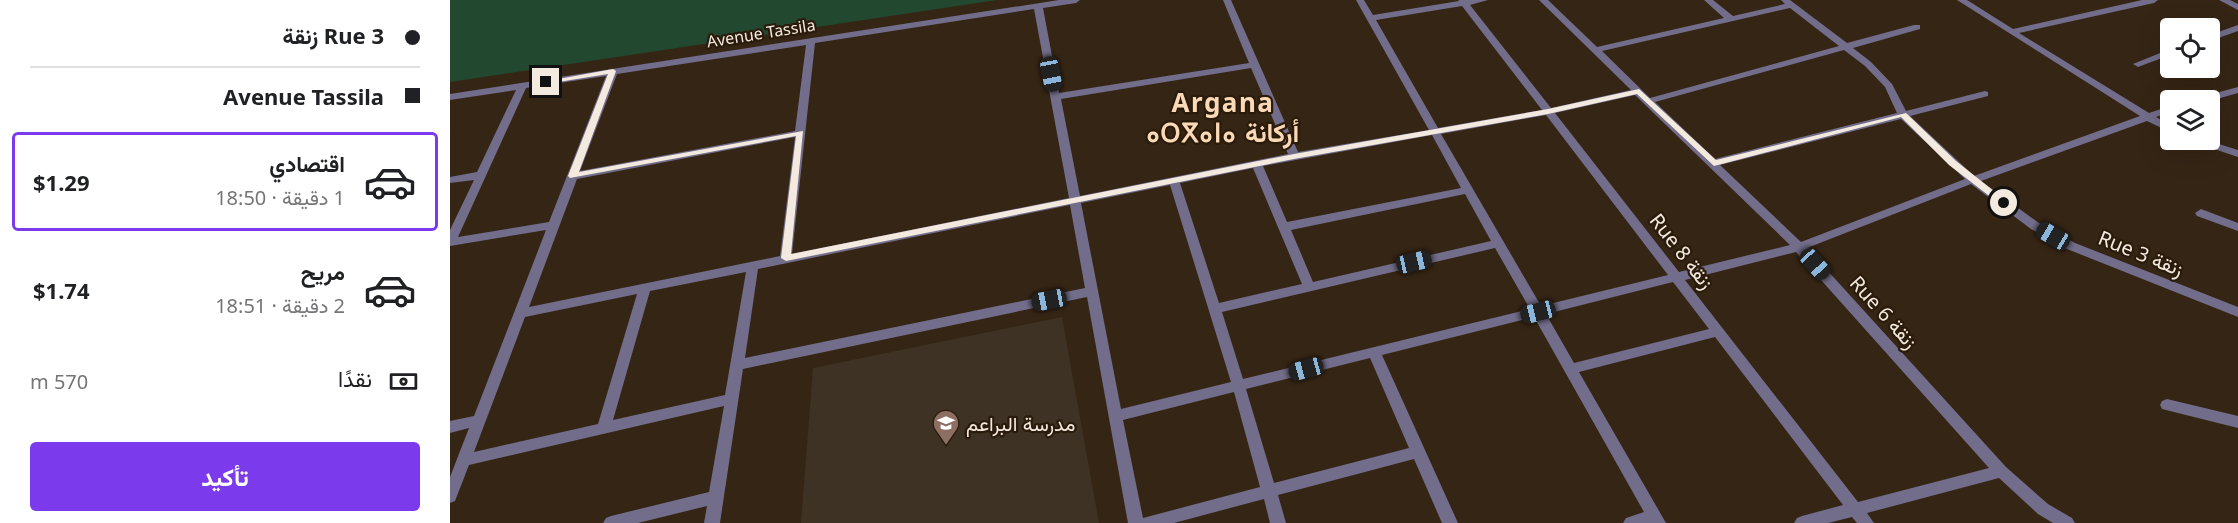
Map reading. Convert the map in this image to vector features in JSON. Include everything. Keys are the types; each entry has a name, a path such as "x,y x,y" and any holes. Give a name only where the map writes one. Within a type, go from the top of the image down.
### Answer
{"street":[{"name":"Avenue Tassila","path":"450,97 1076,0"},
{"path":"1227,0 1294,156"},
{"path":"1360,0 1656,520 1631,523"},
{"path":"1371,18 1484,0"},
{"name":"Rue 6 زنقة","path":"1543,0 1799,247 2001,471 2043,509 2067,523"},
{"path":"1708,0 1731,19"},
{"path":"1960,0 2160,124"},
{"path":"2012,32 2154,0"},
{"path":"2223,0 2238,7"},
{"name":"Rue 8 زنقة","path":"1463,2 1678,277 1866,523"},
{"path":"1595,50 1731,19 1788,3"},
{"name":"Rue 3 زنقة","path":"1788,3 1868,64 1884,81 1903,114 1931,143 1974,181 2035,226 2071,246 2238,312"},
{"path":"1038,6 1136,523"},
{"path":"1649,101 1917,27"},
{"path":"2220,34 2238,28"},
{"path":"786,258 811,40"},
{"path":"2138,64 2160,56"},
{"path":"1055,97 1253,65"},
{"path":"450,496 613,71"},
{"path":"450,242 523,85"},
{"path":"2220,95 2238,90"},
{"path":"522,312 1294,156 1548,112 1639,91"},
{"path":"1714,163 1985,94"},
{"path":"1117,416 1799,247 1920,199 2160,113"},
{"path":"573,176 800,133"},
{"path":"2220,148 2238,154"},
{"path":"1257,164 1309,288"},
{"path":"450,180 481,175"},
{"path":"1174,181 1239,387 1278,523"},
{"path":"1284,227 1469,190"},
{"path":"2200,213 2238,227"},
{"path":"450,242 554,225"},
{"path":"1215,309 1498,243"},
{"path":"712,523 753,265"},
{"path":"604,428 645,288"},
{"path":"736,365 1093,291"},
{"path":"1570,369 1719,331"},
{"path":"1373,351 1450,523"},
{"path":"464,460 732,399"},
{"path":"2167,405 2238,422"},
{"path":"450,427 480,420"},
{"path":"1148,523 1417,452"},
{"path":"1802,523 2001,471"},
{"path":"610,523 716,497"}],"shaded area":[{"name":"مدرسة البراعم","path":"1062,317 1099,523 801,523 813,368"}],"green space":[{"path":"450,0 997,0 450,82"}],"place":[{"name":"مدرسة البراعم","path":"946,446"}],"district":[{"name":"Argana ⴰⵔⴳⴰⵏⴰ أركانة","path":"1223,117"}],"route":[{"path":"546,82 613,71 573,176 800,133 786,258 1294,156 1548,112 1639,91 1714,163 1903,114 1953,163 2004,203"}]}
